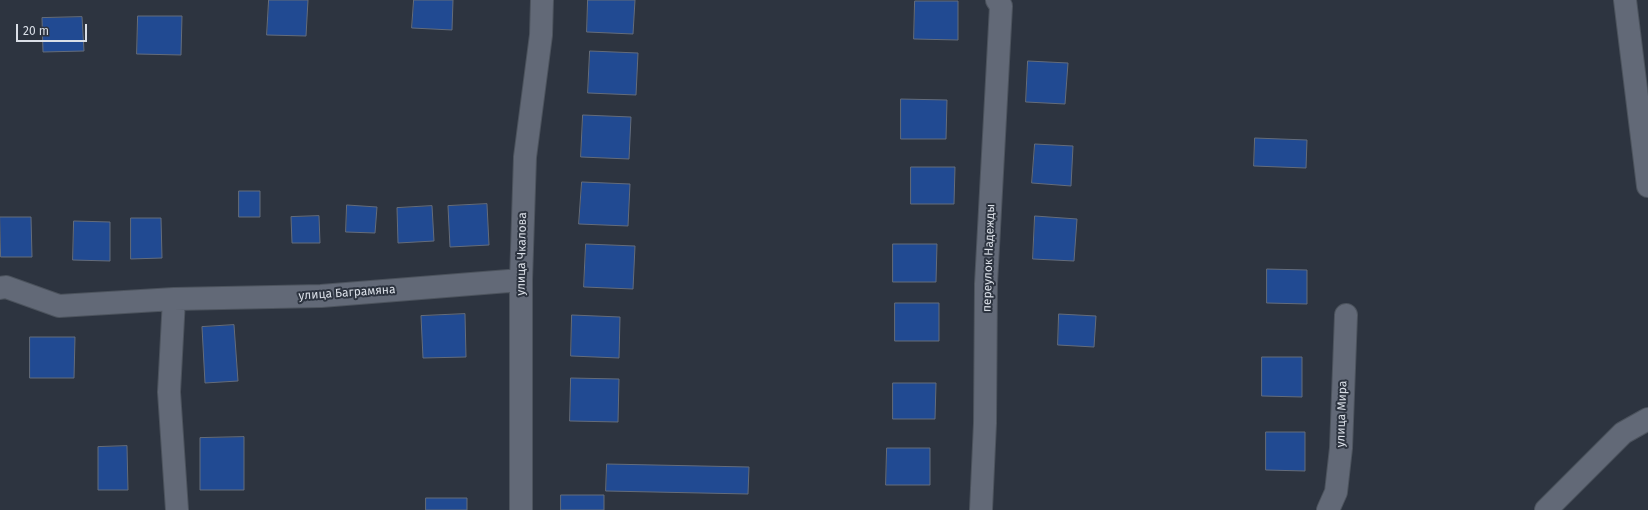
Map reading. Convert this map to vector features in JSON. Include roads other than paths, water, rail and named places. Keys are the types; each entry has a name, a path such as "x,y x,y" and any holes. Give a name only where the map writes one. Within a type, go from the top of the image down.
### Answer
{"street":[{"name":"улица Чкалова","path":"521,510 521,280 525,157 541,36 542,0"},
{"path":"1626,0 1648,186"},
{"name":"переулок Надежды","path":"981,510 985,423 986,284 999,3"},
{"name":"улица Баграмяна","path":"0,288 6,288 59,306 174,299 321,296 521,280"},
{"path":"174,299 169,392 177,510"},
{"name":"улица Мира","path":"1328,510 1336,492 1341,448 1346,315"},
{"path":"1546,510 1623,433 1648,419"}]}
